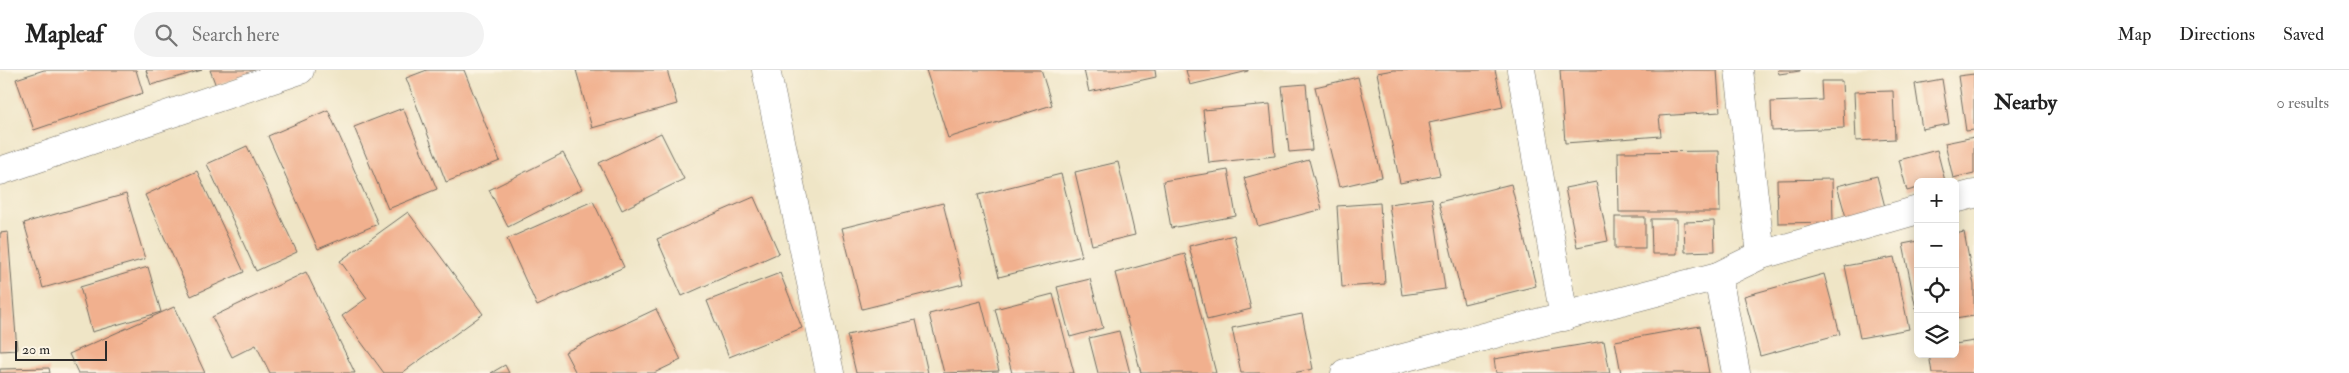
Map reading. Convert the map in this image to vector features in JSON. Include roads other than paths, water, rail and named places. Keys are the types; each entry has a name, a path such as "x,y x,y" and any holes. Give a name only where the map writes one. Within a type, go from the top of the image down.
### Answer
{"street":[{"path":"0,171 300,70"},
{"path":"766,70 830,373"},
{"path":"1522,70 1564,317"},
{"path":"1739,70 1761,255"},
{"path":"1959,198 1974,194"},
{"path":"1345,373 1718,276 1761,255 1914,211"},
{"path":"1718,276 1736,373"}]}
